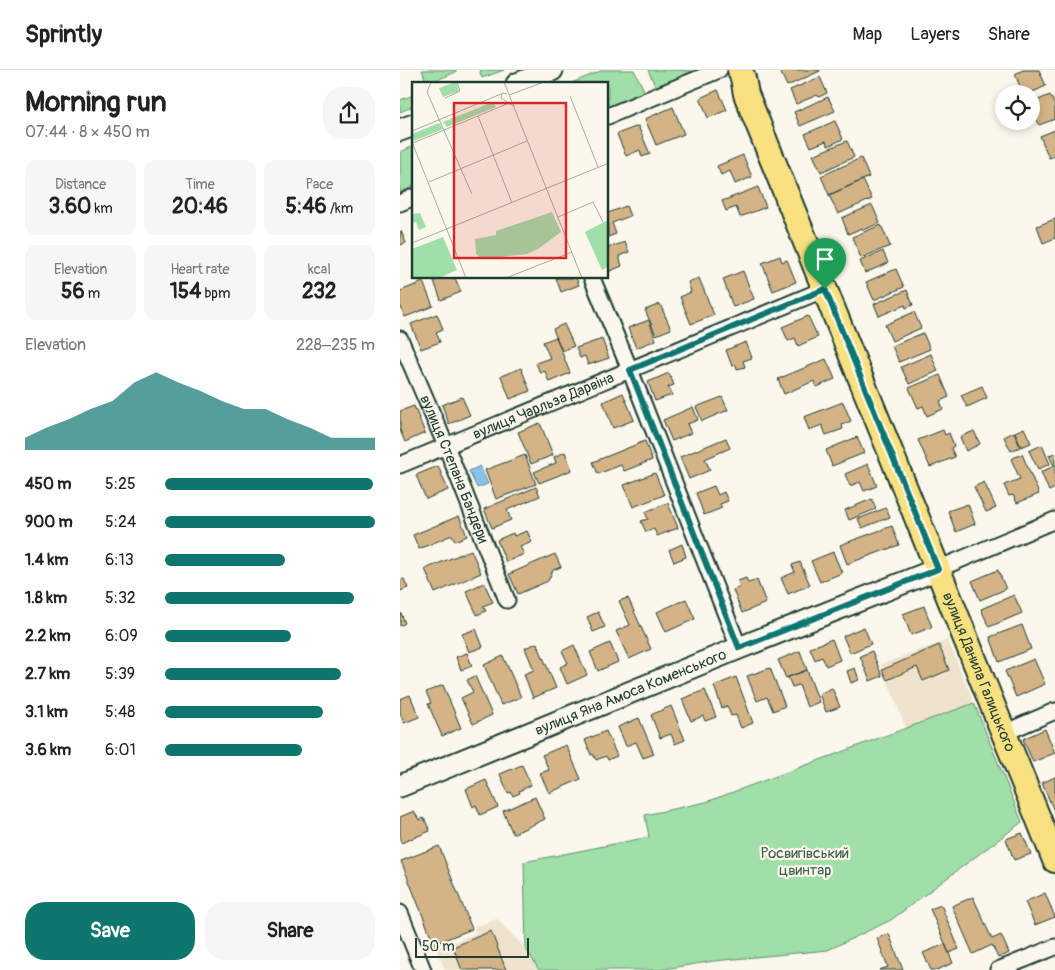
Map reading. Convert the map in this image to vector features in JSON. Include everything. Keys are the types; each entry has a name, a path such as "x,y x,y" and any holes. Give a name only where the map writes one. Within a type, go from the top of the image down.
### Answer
{"main road":[{"name":"вулиця Данила Галицького","path":"726,70 746,94"},
{"name":"вулиця Данила Галицького","path":"740,70 746,94 1055,860"}],"street":[{"path":"522,82 552,70"},
{"path":"609,116 719,70"},
{"path":"400,130 412,126"},
{"path":"400,203 412,198"},
{"path":"592,279 739,648"},
{"name":"вулиця Чарльза Дарвіна","path":"400,465 825,289"},
{"name":"вулиця Степана Бандери","path":"400,339 446,446 507,600"},
{"name":"вулиця Яна Амоса Коменського","path":"400,786 1055,520"},
{"path":"1004,733 1055,711"},
{"path":"400,913 423,970"},
{"path":"998,970 1055,947"}],"shaded area":[{"path":"948,640 974,703 906,728 881,664"},
{"path":"497,919 526,949 539,970 445,970 436,949 476,933 474,927"}],"green space":[{"path":"422,70 456,70 456,72 432,82 426,82"},
{"path":"481,70 504,70 482,78"},
{"path":"603,70 634,70 646,94 609,109 609,82 574,82"},
{"path":"648,70 678,70 702,72 656,88"},
{"path":"412,96 412,107 400,112 400,100"},
{"path":"412,147 412,187 400,192 400,152"},
{"name":"Росвигівський цвинтар","path":"974,703 1022,822 891,920 828,950 714,961 658,970 539,970 526,949 524,862 649,837 645,815 706,802"}],"water":[{"path":"480,466 488,484 477,488 469,471"}],"building":[{"path":"1023,70 1039,70 1046,86 1040,89 1040,85 1019,85 1015,74"},
{"path":"780,71 820,71 787,86"},
{"path":"820,77 827,93 796,104 790,90"},
{"path":"718,90 727,110 708,118 700,98"},
{"path":"1050,95 1055,105 1055,119 1040,125 1040,99"},
{"path":"828,97 835,111 800,126 794,112"},
{"path":"673,107 684,134 656,145 645,119"},
{"path":"835,121 843,139 828,146 826,141 811,147 805,134"},
{"path":"638,126 650,154 642,157 640,150 626,156 617,134"},
{"path":"1055,130 1055,156 1049,158 1040,136"},
{"path":"847,141 854,157 821,172 813,155"},
{"path":"743,155 752,177 735,184 730,171 721,175 717,166"},
{"path":"861,158 869,177 829,195 821,176"},
{"path":"863,180 872,199 838,214 829,195"},
{"path":"758,187 766,207 740,217 736,207 726,211 722,201"},
{"path":"872,205 880,223 848,234 842,218"},
{"path":"626,206 630,216 612,223 616,234 609,237 609,213"},
{"path":"1055,219 1055,238 1043,243 1037,226"},
{"path":"881,225 890,246 861,258 852,237"},
{"path":"400,232 406,243 400,245"},
{"path":"625,242 629,252 619,256 622,266 609,272 609,248"},
{"path":"883,251 888,263 865,273 860,261"},
{"path":"780,256 782,262 787,260 796,282 773,291 762,263"},
{"path":"896,269 904,287 874,300 866,282"},
{"path":"743,271 754,299 733,307 723,279"},
{"path":"699,278 714,315 691,324 680,297 691,292 688,282"},
{"path":"455,279 461,292 441,300 434,281"},
{"path":"556,279 576,279 579,285 561,292"},
{"path":"423,282 433,306 405,317 400,305 400,291"},
{"path":"907,290 913,305 906,308 905,305 879,316 874,304"},
{"path":"660,304 671,329 656,335 645,310"},
{"path":"914,312 921,328 892,341 885,325"},
{"path":"437,314 443,329 436,332 440,342 421,349 411,324"},
{"path":"808,316 818,337 798,346 795,338 788,341 782,327"},
{"path":"649,320 656,340 636,348 628,328"},
{"path":"564,324 574,346 562,351 553,329"},
{"path":"923,333 930,349 899,362 892,346"},
{"path":"556,337 570,373 549,382 545,371 540,373 536,363 550,358 543,342"},
{"path":"602,339 609,358 588,365 585,356 580,358 576,348"},
{"path":"746,342 752,358 743,361 745,367 737,369 736,365 732,366 726,350"},
{"path":"931,354 938,371 909,384 901,367"},
{"path":"826,359 835,379 817,387 814,381 784,394 778,379"},
{"path":"521,368 530,391 510,399 501,376"},
{"path":"669,373 674,385 668,387 672,395 655,401 648,382"},
{"path":"940,375 949,397 940,401 943,409 927,416 923,406 918,408 909,388"},
{"path":"982,386 987,398 967,407 961,395"},
{"path":"623,393 634,420 613,428 603,402"},
{"path":"462,397 470,415 449,424 442,405"},
{"path":"722,397 728,410 702,421 696,407"},
{"path":"843,402 851,421 842,425 843,429 826,435 822,425 809,430 804,417"},
{"path":"414,406 425,433 405,442 400,430 400,411"},
{"path":"693,407 698,420 687,424 691,433 672,441 663,420"},
{"path":"540,423 553,455 531,464 518,432"},
{"path":"1024,428 1031,443 1021,447 1015,432"},
{"path":"943,430 945,435 949,433 954,446 951,448 955,457 930,467 918,440"},
{"path":"974,431 980,444 966,451 960,437"},
{"path":"1014,432 1020,447 1011,451 1004,437"},
{"path":"857,437 864,453 832,466 826,450"},
{"path":"726,438 730,448 705,459 710,470 689,479 680,457"},
{"path":"645,441 652,460 624,471 621,465 598,474 593,462"},
{"path":"1042,445 1050,464 1038,469 1029,451"},
{"path":"565,452 572,470 539,483 534,472 556,463 554,457"},
{"path":"1055,453 1055,488 1049,491 1041,472 1054,466 1049,455"},
{"path":"1022,454 1039,494 1017,503 1013,495 1009,496 1004,485 1020,479 1011,459"},
{"path":"525,455 536,484 496,499 485,470"},
{"path":"868,464 877,486 864,491 860,482 850,486 845,474"},
{"path":"438,466 448,490 426,499 416,475"},
{"path":"655,473 664,495 633,507 624,485"},
{"path":"984,482 996,508 986,512 974,487"},
{"path":"714,486 718,495 724,492 728,501 720,504 722,508 704,515 696,493"},
{"path":"536,487 540,496 507,510 511,520 492,528 484,509"},
{"path":"872,499 876,509 849,520 845,510"},
{"path":"668,503 678,528 657,536 654,529 646,532 641,521 648,519 645,512"},
{"path":"968,504 975,524 956,532 948,511"},
{"path":"886,508 890,517 862,528 858,519"},
{"path":"459,516 467,536 455,541 452,535 419,549 413,535"},
{"path":"892,526 899,545 847,564 840,545"},
{"path":"527,531 532,542 520,547 524,554 506,562 497,540 513,533 514,536"},
{"path":"682,544 686,557 674,562 669,550"},
{"path":"471,550 481,573 435,593 425,569"},
{"path":"833,552 842,573 820,582 811,561"},
{"path":"555,554 561,567 553,570 548,581 518,594 509,574"},
{"path":"800,562 810,585 788,594 781,578 795,572 792,565"},
{"path":"998,570 1006,589 980,600 972,581"},
{"path":"746,578 748,583 757,580 766,603 742,613 733,590 740,587 738,581"},
{"path":"404,579 408,588 400,591 400,580"},
{"path":"484,583 493,602 483,606 486,611 477,615 466,591"},
{"path":"1014,595 1022,613 989,627 981,609"},
{"path":"628,598 651,649 629,659 616,631 630,625 619,601"},
{"path":"686,599 695,619 666,632 657,612"},
{"path":"924,606 932,627 911,635 903,614"},
{"path":"598,612 605,627 593,632 587,617"},
{"path":"400,614 405,623 400,626"},
{"path":"1022,625 1031,649 999,662 990,637"},
{"path":"864,627 871,644 850,653 843,636"},
{"path":"476,629 483,647 469,652 462,634"},
{"path":"832,639 840,660 826,666 822,657 815,660 810,648"},
{"path":"537,643 556,688 533,698 524,674 534,670 525,648"},
{"path":"610,643 618,662 598,671 590,652"},
{"path":"574,645 587,675 567,684 560,667 568,663 562,651"},
{"path":"939,645 949,670 923,681 917,667 887,680 882,670"},
{"path":"800,651 807,670 786,678 778,660"},
{"path":"872,651 882,676 870,681 860,656"},
{"path":"467,653 472,666 461,670 456,657"},
{"path":"503,656 521,697 501,705 484,665"},
{"path":"1034,659 1045,684 1016,697 1005,671"},
{"path":"770,668 785,706 773,711 767,697 757,701 747,676"},
{"path":"855,668 859,680 851,683 847,671"},
{"path":"807,670 819,702 807,707 799,685 792,687 788,677"},
{"path":"475,676 492,715 473,724 461,698 473,692 467,680"},
{"path":"736,677 753,723 741,728 736,715 731,716 727,706 722,708 714,686"},
{"path":"443,685 461,728 442,736 428,704 431,703 426,692"},
{"path":"832,688 840,707 826,712 819,694"},
{"path":"705,690 716,717 705,721 703,716 691,721 682,699"},
{"path":"410,695 419,717 404,723 400,713 400,699"},
{"path":"671,706 685,740 675,744 671,734 660,738 651,715"},
{"path":"639,718 654,754 643,758 636,742 626,746 618,727"},
{"path":"1045,729 1055,753 1033,762 1023,739"},
{"path":"606,731 617,756 608,760 606,756 596,760 593,754 591,755 585,740"},
{"path":"566,745 581,779 549,793 540,773 549,770 542,755"},
{"path":"522,765 531,785 513,796 511,792 508,793 500,774"},
{"path":"1055,777 1055,810 1054,811 1042,783"},
{"path":"486,780 498,807 480,815 476,805 473,807 466,789"},
{"path":"535,797 545,819 513,834 503,811"},
{"path":"414,811 419,820 424,818 430,831 401,843 400,817"},
{"path":"1022,833 1031,854 1014,860 1006,839"},
{"path":"439,846 472,929 434,944 401,861"},
{"path":"1045,893 1055,917 1035,925 1025,902"},
{"path":"973,897 992,939 1001,935 1009,953 998,958 992,945 973,954 952,906"},
{"path":"941,905 959,949 949,953 930,909"},
{"path":"491,931 506,970 462,970 453,947"},
{"path":"889,934 903,970 879,970 888,967 877,938"},
{"path":"945,944 953,963 937,970 931,970 923,953"}],"route":[{"path":"825,289 938,569 739,648 630,370 825,289"}]}
